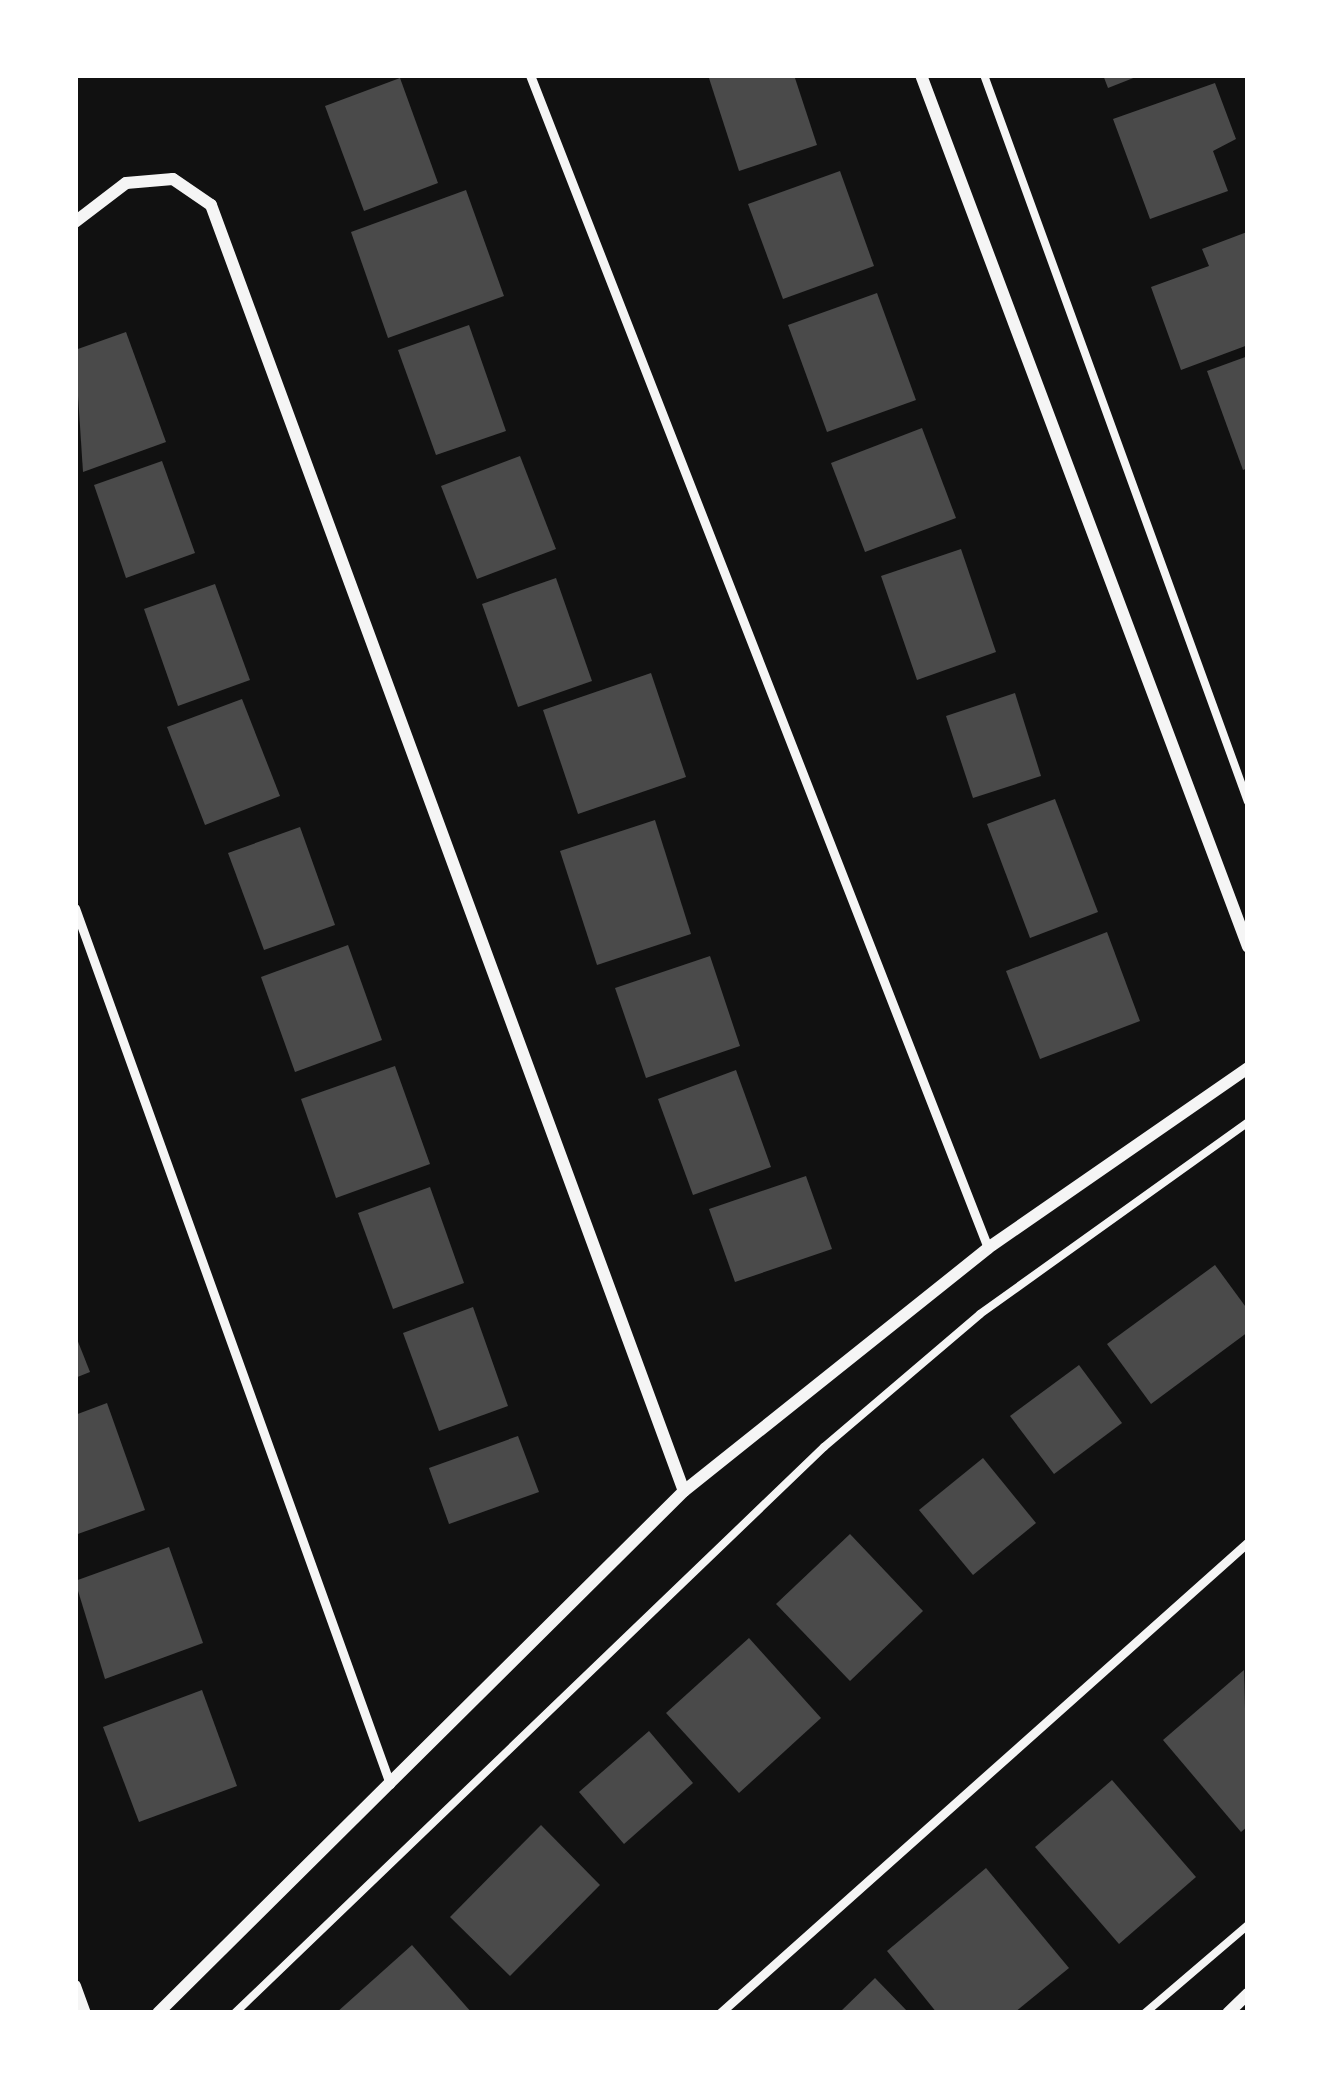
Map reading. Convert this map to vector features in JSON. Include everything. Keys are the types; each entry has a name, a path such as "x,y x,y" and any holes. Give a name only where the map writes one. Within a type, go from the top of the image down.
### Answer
{"street":[{"path":"921,75 1248,947"},
{"path":"75,222 126,183 173,179 211,205 684,1491"},
{"path":"158,2013 684,1491 988,1248 1248,1068"},
{"path":"75,1986 85,2013"},
{"path":"1228,2013 1248,1994"}],"lane":[{"path":"530,75 988,1248"},
{"path":"75,908 389,1784"},
{"path":"720,2013 1248,1542"}],"path":[{"path":"984,75 1248,802"},
{"path":"235,2013 824,1448 980,1314 1248,1122"},
{"path":"1145,2013 1248,1925"}],"building":[{"path":"708,75 794,75 817,145 739,171"},
{"path":"1103,75 1141,75 1108,88"},
{"path":"400,78 438,183 364,211 325,106"},
{"path":"1215,83 1236,139 1213,151 1228,191 1150,219 1113,119"},
{"path":"840,171 874,266 783,299 748,204"},
{"path":"466,190 504,296 388,338 351,232"},
{"path":"1247,232 1248,345 1181,370 1151,287 1209,266 1202,249"},
{"path":"877,293 916,400 827,432 788,325"},
{"path":"469,325 506,431 436,455 398,350"},
{"path":"126,332 166,442 83,472 75,350"},
{"path":"1248,356 1248,468 1243,470 1207,371"},
{"path":"922,428 956,518 865,552 831,463"},
{"path":"520,456 556,549 477,579 441,486"},
{"path":"162,461 195,553 126,578 94,485"},
{"path":"961,549 996,652 917,680 881,576"},
{"path":"556,578 592,681 518,707 482,604"},
{"path":"215,584 250,680 178,706 144,609"},
{"path":"651,673 686,777 578,814 543,710"},
{"path":"1015,693 1041,776 973,798 946,716"},
{"path":"242,699 280,796 205,825 167,727"},
{"path":"1055,799 1098,912 1030,938 987,824"},
{"path":"655,820 691,934 597,965 560,851"},
{"path":"300,827 335,925 264,950 228,853"},
{"path":"1107,932 1140,1021 1040,1059 1006,971"},
{"path":"348,945 382,1040 295,1072 261,977"},
{"path":"710,956 740,1046 646,1078 615,988"},
{"path":"395,1066 430,1164 336,1198 301,1099"},
{"path":"736,1070 771,1167 693,1195 658,1099"},
{"path":"806,1176 832,1249 735,1282 709,1209"},
{"path":"430,1187 464,1283 393,1309 358,1213"},
{"path":"1215,1265 1248,1310 1248,1332 1151,1404 1107,1344"},
{"path":"473,1307 508,1406 439,1431 403,1333"},
{"path":"75,1334 90,1372 75,1378"},
{"path":"1079,1365 1122,1423 1054,1474 1010,1416"},
{"path":"107,1403 145,1510 75,1535 75,1415"},
{"path":"518,1436 539,1492 449,1524 429,1468"},
{"path":"983,1458 1036,1523 973,1575 919,1510"},
{"path":"850,1534 923,1611 850,1681 776,1604"},
{"path":"169,1547 203,1643 105,1679 75,1581"},
{"path":"749,1638 821,1718 739,1793 666,1713"},
{"path":"1244,1670 1248,1826 1241,1832 1163,1740"},
{"path":"202,1690 237,1786 139,1822 103,1727"},
{"path":"649,1731 693,1783 624,1844 579,1792"},
{"path":"1112,1780 1196,1877 1119,1944 1035,1847"},
{"path":"541,1825 600,1885 510,1976 450,1917"},
{"path":"986,1868 1069,1968 1014,2013 937,2013 887,1951"},
{"path":"412,1945 472,2013 336,2013"},
{"path":"875,1978 909,2013 839,2013"}]}
